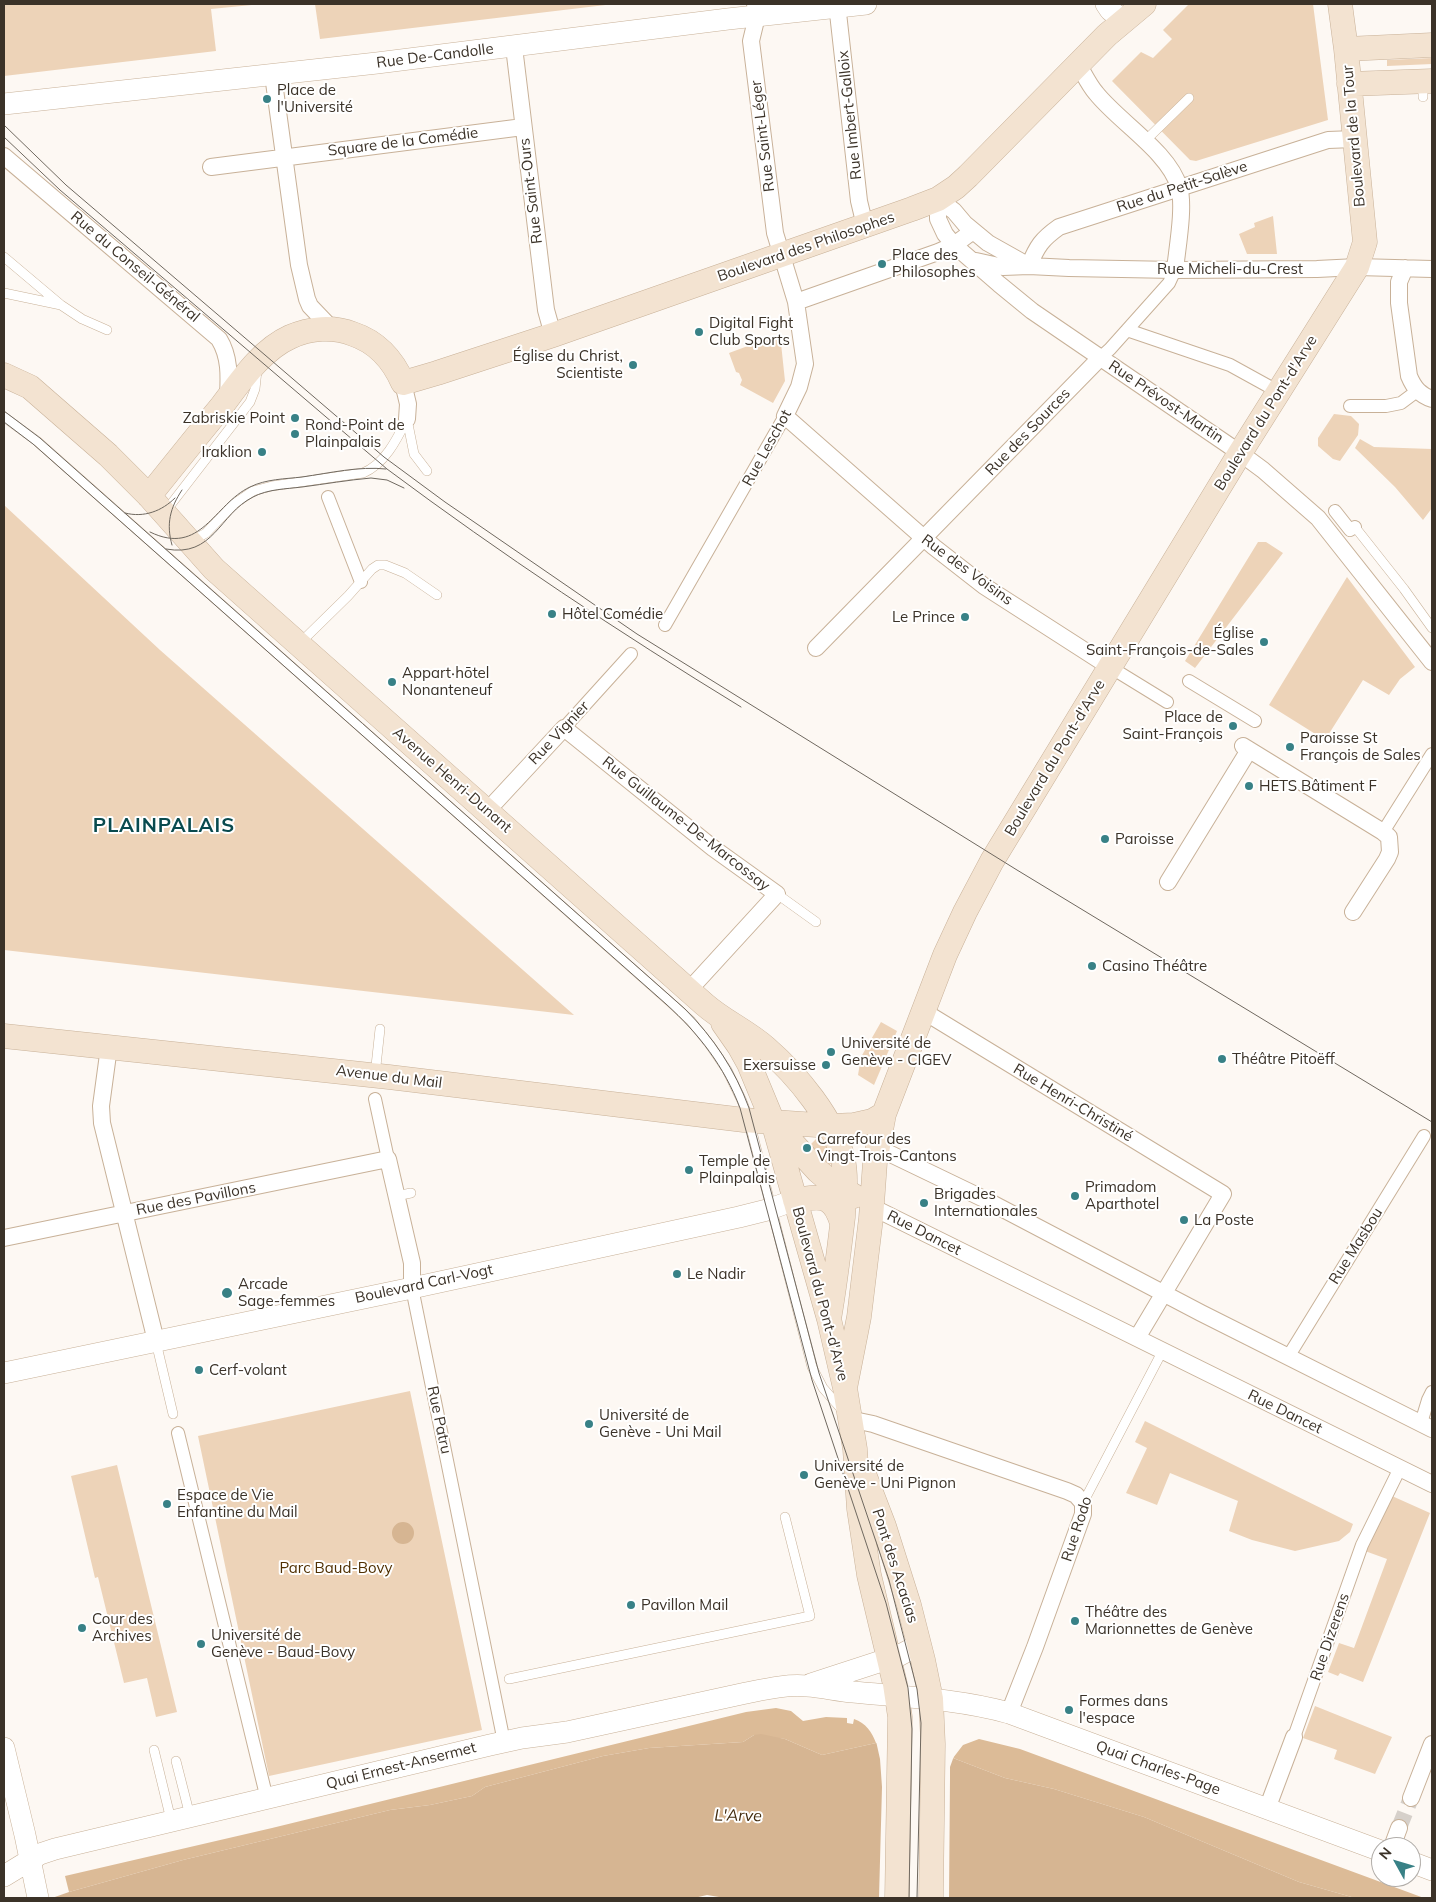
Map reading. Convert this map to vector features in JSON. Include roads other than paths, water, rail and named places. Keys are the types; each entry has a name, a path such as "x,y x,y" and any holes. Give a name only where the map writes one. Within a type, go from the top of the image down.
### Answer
{"main road":[{"name":"Boulevard des Philosophes","path":"403,383 429,376 782,256 938,199 968,176 1107,35 1144,4"},
{"name":"Boulevard de la Tour","path":"1340,4 1364,242 1356,268"},
{"path":"1346,49 1432,46"},
{"path":"1349,84 1426,87"},
{"name":"Boulevard du Pont-d'Arve","path":"875,1154 884,1114 923,1011 956,930 986,870 1240,453 1356,268"},
{"path":"157,505 228,397 272,348 290,337 310,330 332,329 358,335 374,345 394,364 403,383"},
{"name":"Avenue Henri-Dunant","path":"4,375 36,392 108,455 157,505 214,569 718,1016 750,1036 783,1065"},
{"name":"Avenue Henri-Dunant","path":"718,1016 739,1046 773,1122"},
{"name":"Avenue du Mail","path":"4,1036 375,1075 749,1120 831,1126"},
{"path":"773,1122 786,1113 794,1101 794,1087 783,1065"},
{"path":"783,1065 819,1108 831,1126 841,1152 842,1223 837,1273 829,1319"},
{"path":"831,1126 854,1125 872,1121 884,1114"},
{"path":"773,1122 840,1182 872,1207"},
{"path":"773,1122 795,1200"},
{"path":"831,1126 875,1154"},
{"path":"795,1200 840,1182 875,1154"},
{"path":"872,1207 875,1154"},
{"path":"795,1200 822,1197 830,1200 836,1206 842,1223"},
{"name":"Boulevard du Pont-d'Arve","path":"795,1200 829,1319 845,1388 855,1449"},
{"name":"Boulevard du Pont-d'Arve","path":"845,1388 858,1317 872,1207"},
{"name":"Pont des Acacias","path":"855,1449 884,1526 909,1605 931,1699 933,1744 931,1898"},
{"name":"Pont des Acacias","path":"855,1449 859,1509 868,1575 897,1695 900,1729 897,1898"}],"street":[{"name":"Rue De-Candolle","path":"4,104 514,47 756,10 866,4"},
{"path":"1106,4 1110,10 1124,21"},
{"name":"Rue Imbert-Galloix","path":"837,5 859,201 865,226"},
{"name":"Rue Saint-Léger","path":"756,10 752,41 775,233 782,256"},
{"name":"Rue Saint-Ours","path":"514,47 546,310 553,334"},
{"path":"1078,64 1097,94 1160,156 1172,171 1179,187"},
{"path":"273,74 299,265 310,306 332,329"},
{"name":"Square de la Comédie","path":"211,167 283,156 523,127"},
{"name":"Rue du Petit-Salève","path":"1029,266 1036,247 1045,237 1059,227 1328,140 1354,139"},
{"name":"Rue du Conseil-Général","path":"4,156 219,339 226,352 229,368 228,397"},
{"name":"Rue des Sources","path":"816,648 1100,358 1169,283 1175,270 1181,206 1179,187"},
{"name":"Rue Micheli-du-Crest","path":"938,199 954,211 973,231 1002,252 1029,266"},
{"name":"Rue Prévost-Martin","path":"938,199 938,219 945,234 954,244 1032,311 1240,453 1263,470 1318,518 1432,662"},
{"path":"796,302 931,254 954,244 973,231"},
{"name":"Rue Leschot","path":"665,625 785,416 799,387 805,364 796,302 782,256"},
{"name":"Rue Micheli-du-Crest","path":"973,260 1004,268 1029,266 1175,270 1432,269"},
{"path":"1405,268 1399,282 1399,304 1409,376 1417,391 1421,395 1432,399"},
{"path":"1127,330 1230,365 1279,392"},
{"path":"403,383 408,404 407,419"},
{"path":"1350,406 1386,406 1401,403 1417,391"},
{"name":"Rue des Voisins","path":"785,416 923,539 984,586 1057,628 1110,667 1167,702"},
{"path":"328,497 361,582"},
{"path":"1335,511 1350,530 1355,527"},
{"name":"Rue Vignier","path":"487,811 631,654"},
{"path":"1189,681 1221,704 1255,721"},
{"name":"Rue Guillaume-De-Marcossay","path":"564,728 713,848 777,894 689,990"},
{"path":"1168,882 1246,748 1383,832 1389,838 1390,852 1353,912"},
{"path":"1383,832 1432,754"},
{"name":"Rue Henri-Christiné","path":"923,1011 1223,1194 1165,1294"},
{"path":"109,1047 101,1106 102,1123 156,1341"},
{"name":"Rue Patru","path":"375,1099 388,1159 403,1194 412,1263 412,1288 513,1740"},
{"name":"Rue Masbou","path":"1288,1357 1424,1136"},
{"path":"875,1154 903,1160 982,1198 1165,1294 1427,1426 1428,1400 1432,1392"},
{"name":"Rue des Pavillons","path":"4,1238 388,1159"},
{"name":"Boulevard Carl-Vogt","path":"4,1373 412,1288 764,1210 795,1200"},
{"name":"Rue Dancet","path":"872,1207 1432,1484"},
{"path":"1138,1338 1165,1294"},
{"path":"850,1418 873,1424 1067,1490 1083,1502"},
{"path":"178,1433 267,1798"},
{"name":"Rue Dizerens","path":"1267,1809 1362,1545 1400,1468"},
{"name":"Rue Rodo","path":"1009,1713 1080,1523 1084,1508 1083,1502"},
{"name":"Quai Ernest-Ansermet","path":"806,1686 889,1658 919,1645"},
{"name":"Quai Ernest-Ansermet","path":"4,1876 40,1854 55,1849 180,1818 513,1740 567,1732 746,1693 806,1686 931,1699"},
{"name":"Quai Charles-Page","path":"931,1699 978,1705 1009,1713 1371,1847"},
{"path":"1411,1798 1432,1744"},
{"path":"4,1748 36,1891"},
{"path":"1396,1837 1399,1828"}],"lane":[{"path":"1145,141 1189,98"},
{"path":"4,256 61,305 82,319 107,330"},
{"path":"4,293 61,305"},
{"path":"157,505 250,402 257,381 256,365"},
{"path":"4,417 37,441 682,1012 699,1031 723,1063 738,1091 749,1120 764,1210 812,1366 823,1388 850,1418"},
{"path":"189,542 206,533 234,504 253,491 272,486 363,474 379,462 398,436 407,419"},
{"path":"407,419 414,454 427,471"},
{"path":"1355,527 1432,628"},
{"path":"299,645 361,582 372,568 384,565 405,573 437,594"},
{"path":"777,894 816,922"},
{"path":"375,1075 380,1029"},
{"path":"156,1341 173,1414"},
{"name":"Rue Rodo","path":"1083,1502 1162,1352"},
{"path":"509,1679 810,1616 785,1518"},
{"path":"154,1750 180,1818"},
{"path":"176,1761 180,1818"}],"water":[{"path":"403,1522 411,1525 414,1533 411,1541 403,1544 395,1541 392,1533 395,1525"},
{"name":"L'Arve","path":"761,1734 785,1739 822,1755 876,1743 953,1758 1005,1778 1054,1789 1144,1817 1299,1882 1355,1898 725,1898 707,1895 694,1898 52,1898 183,1860 390,1810 430,1805 472,1796 485,1787 603,1756 649,1748 743,1742 754,1735"}],"tunnel":[{"path":"1399,1828 1411,1798"}],"tram line":[{"path":"4,125 66,185 384,457 445,502 637,634 1017,870 1432,1122"},
{"path":"4,137 60,190 387,469 473,532 561,592 741,707"},
{"path":"4,411 40,438 685,1009 723,1055 749,1108 819,1373 889,1580 917,1689 921,1723 917,1898"},
{"path":"4,422 33,444 666,1004 700,1039 726,1078 740,1108 812,1380 886,1603 908,1688 912,1729 909,1898"},
{"path":"150,532 167,538 182,538 195,533 237,495 262,482 355,469 386,469"},
{"path":"166,549 182,550 195,547 206,541 241,504 265,492 371,478 387,480 404,488"},
{"path":"172,545 169,530 170,516 182,490"},
{"path":"125,513 146,514 164,507 175,498"}],"place":[{"name":"Place de l'Université","path":"267,99"},
{"name":"Place des Philosophes","path":"882,264"},
{"name":"Digital Fight Club Sports","path":"699,332"},
{"name":"Église du Christ, Scientiste","path":"633,365"},
{"name":"Zabriskie Point","path":"295,418"},
{"name":"Rond-Point de Plainpalais","path":"295,434"},
{"name":"Iraklion","path":"262,452"},
{"name":"Hôtel Comédie","path":"552,614"},
{"name":"Le Prince","path":"965,617"},
{"name":"Église Saint-François-de-Sales","path":"1264,642"},
{"name":"Appart‧hōtel Nonanteneuf","path":"392,682"},
{"name":"Place de Saint-François","path":"1233,726"},
{"name":"Paroisse St François de Sales","path":"1290,747"},
{"name":"HETS Bâtiment F","path":"1249,786"},
{"name":"Paroisse","path":"1105,839"},
{"name":"Casino Théâtre","path":"1092,966"},
{"name":"Université de Genève - CIGEV","path":"831,1052"},
{"name":"Théâtre Pitoëff","path":"1222,1059"},
{"name":"Exersuisse","path":"826,1065"},
{"name":"Carrefour des Vingt-Trois-Cantons","path":"807,1148"},
{"name":"Temple de Plainpalais","path":"689,1170"},
{"name":"Primadom Aparthotel","path":"1075,1196"},
{"name":"Brigades Internationales","path":"924,1203"},
{"name":"La Poste","path":"1184,1220"},
{"name":"Le Nadir","path":"677,1274"},
{"name":"Arcade Sage-femmes","path":"227,1293"},
{"name":"Cerf-volant","path":"199,1370"},
{"name":"Université de Genève - Uni Mail","path":"589,1424"},
{"name":"Université de Genève - Uni Pignon","path":"804,1475"},
{"name":"Espace de Vie Enfantine du Mail","path":"167,1504"},
{"name":"Pavillon Mail","path":"631,1605"},
{"name":"Théâtre des Marionnettes de Genève","path":"1075,1621"},
{"name":"Cour des Archives","path":"82,1628"},
{"name":"Université de Genève - Baud-Bovy","path":"201,1644"},
{"name":"Formes dans l'espace","path":"1069,1710"}],"district":[{"name":"PLAINPALAIS","path":"164,826"}],"park label":[{"name":"Parc Baud-Bovy","path":"336,1568"}]}
